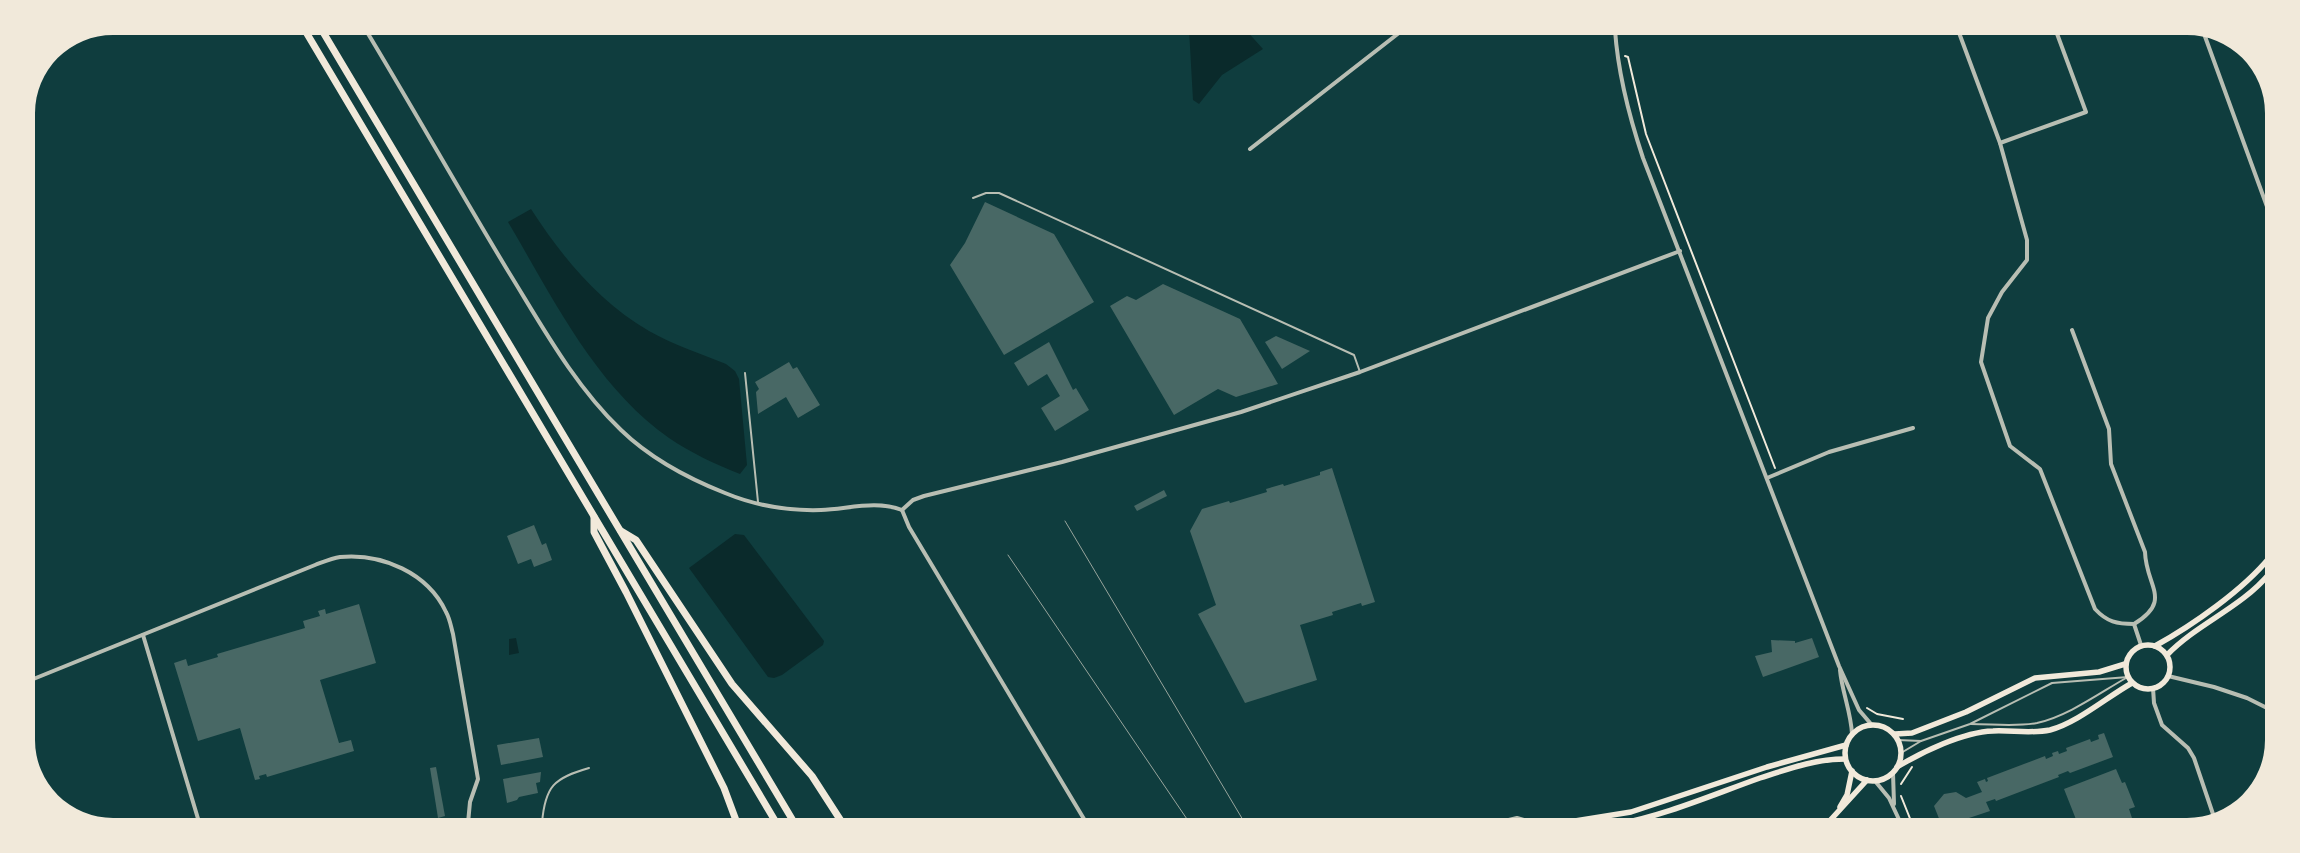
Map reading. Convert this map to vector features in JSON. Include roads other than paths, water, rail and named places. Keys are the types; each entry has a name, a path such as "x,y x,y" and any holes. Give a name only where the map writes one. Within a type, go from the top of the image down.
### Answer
{"highway":[{"path":"308,35 773,818"},
{"path":"325,35 791,818"},
{"path":"594,516 594,532 724,788 735,818"},
{"path":"621,531 636,540 732,684 812,776 838,818"}],"main road":[{"path":"2155,646 2226,597 2265,562"},
{"path":"2167,655 2189,634 2235,606 2265,578"},
{"path":"2141,645 2155,646 2167,655 2170,665 2168,676 2162,684 2153,688 2142,688 2132,683 2128,677 2125,664 2130,652 2141,645"},
{"path":"1895,734 1912,733 1966,712 2035,678 2099,672 2125,664"},
{"path":"1897,767 1920,754 1974,733 1994,730 2041,731 2060,726 2132,683"},
{"path":"1871,724 1884,727 1895,734 1901,753 1893,773 1875,781 1867,780 1852,771 1845,759 1846,745 1852,734 1871,724"},
{"path":"1594,818 1631,812 1767,767 1846,745"},
{"path":"1644,818 1796,766 1823,760 1845,759"},
{"path":"1836,813 1847,795 1852,771"},
{"path":"1832,818 1867,780"}],"street":[{"path":"369,35 536,316 567,364 599,408 647,453 674,470 727,494 784,508 819,510 878,504 890,505 902,510 910,527 1083,818"},
{"path":"1250,149 1396,35"},
{"path":"1615,35 1617,54 1629,116 1643,158 1839,666 1859,710 1871,724"},
{"path":"1960,35 2000,143 2027,240 2028,260 2002,292 1988,318 1981,362 2010,446 2040,470 2095,609 2104,619 2118,624 2134,624 2154,608 2156,598 2145,565 2145,552 2111,464 2109,429 2072,330"},
{"path":"2000,143 2086,112 2057,35"},
{"path":"2205,38 2265,201"},
{"path":"902,510 913,500 924,496 1178,431 1360,372 1680,251"},
{"path":"1767,478 1829,452 1913,428"},
{"path":"35,678 339,557 365,556 405,569 426,586 447,613 453,634 478,780 470,802 468,818"},
{"path":"2134,624 2141,645"},
{"path":"143,635 198,818"},
{"path":"1839,666 1841,687 1851,714 1852,734"},
{"path":"2168,676 2214,687 2247,698 2265,707"},
{"path":"2153,688 2154,703 2162,725 2188,748 2194,758 2213,814"},
{"path":"1893,773 1894,806"},
{"path":"1875,781 1894,806 1899,818"}],"lane":[{"path":"973,198 986,193 999,193 1354,355 1360,372"},
{"path":"745,373 758,503"},
{"path":"1970,724 2027,724 2044,721 2128,677"},
{"path":"1901,753 1921,741 1970,724 2052,683 2128,677"},
{"path":"1898,740 1921,741"},
{"path":"542,818 544,801 559,780 564,775 589,768"}],"water":[{"path":"1189,35 1250,35 1263,49 1222,75 1199,104 1193,100"},
{"path":"531,209 569,261 614,306 658,336 726,364 735,371 739,379 747,465 740,474 703,458 669,438 643,417 597,367 559,310 508,222"},
{"path":"735,534 744,535 824,641 823,645 782,675 774,678 768,677 689,568"},
{"path":"516,638 519,653 509,655 509,639"}],"tram line":[{"path":"1065,521 1242,818"},
{"path":"1008,555 1186,818"}]}
